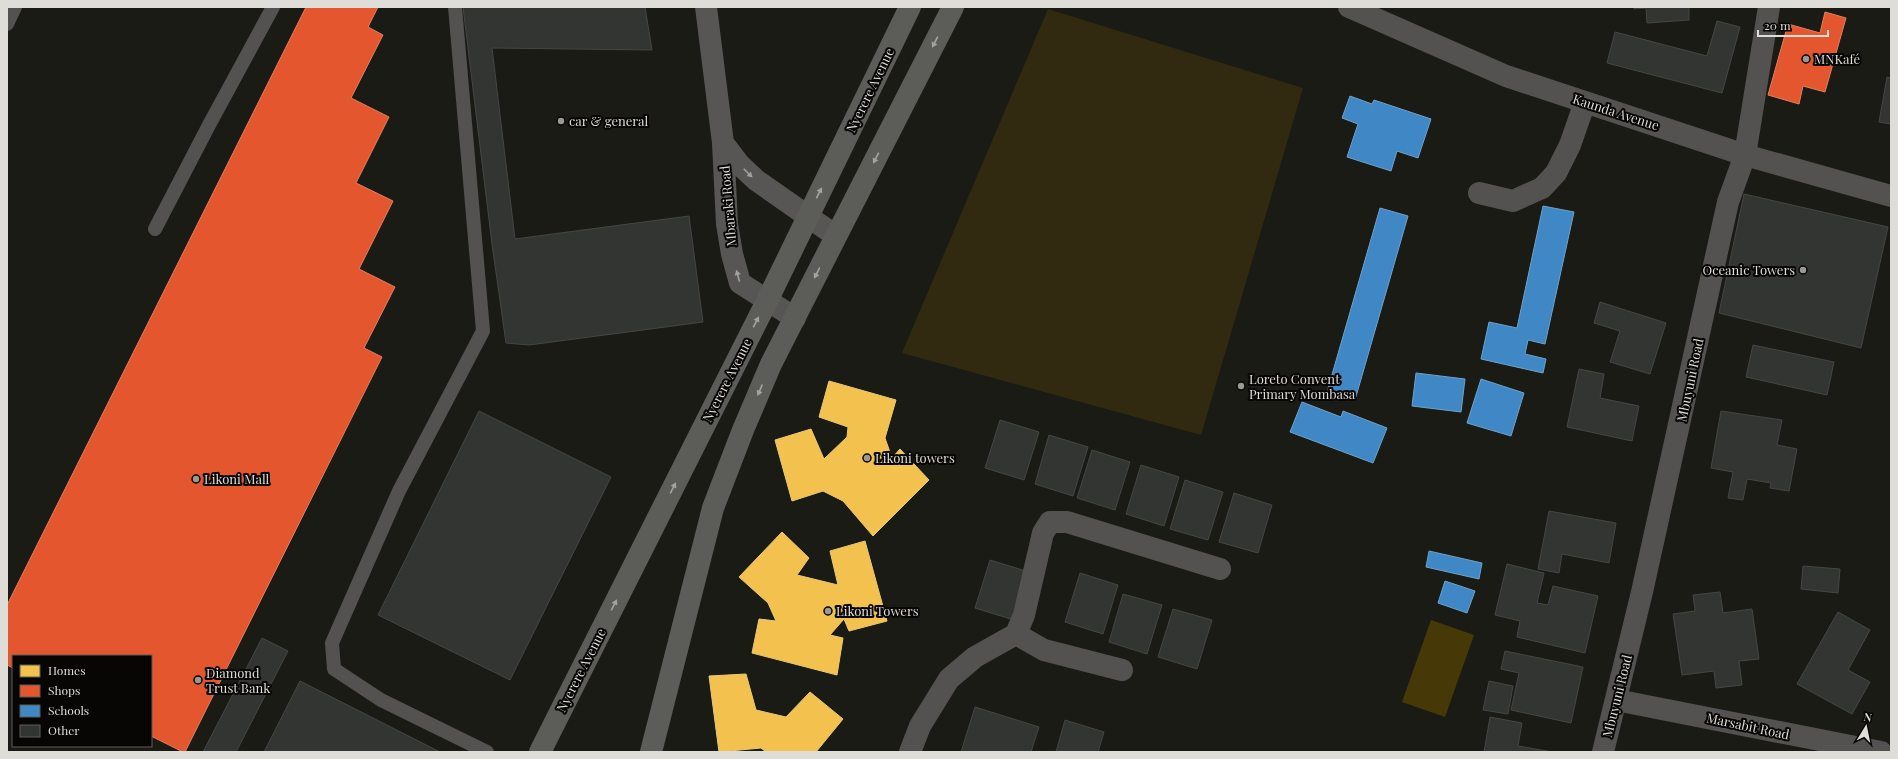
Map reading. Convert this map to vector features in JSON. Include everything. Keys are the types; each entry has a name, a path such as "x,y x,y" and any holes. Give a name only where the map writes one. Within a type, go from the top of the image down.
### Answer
{"highway":[{"name":"Nyerere Avenue","path":"540,752 767,301 910,7"},
{"path":"651,752 713,508 743,430 771,364 953,7"}],"main road":[{"name":"Mbaraki Road","path":"706,7 723,143 727,224 732,254 740,284 795,318"},
{"name":"Mbaraki Road","path":"723,143 739,164 756,180 836,236"}],"street":[{"name":"Kaunda Avenue","path":"1349,7 1506,76 1745,155 1891,196"},
{"name":"Mbuyuni Road","path":"1603,752 1677,437 1728,202 1745,155 1769,7"},
{"path":"1479,193 1513,201 1542,188 1556,173 1570,145 1584,102"},
{"path":"910,752 920,726 949,679 975,657 1016,634 1024,615 1043,533 1050,522 1067,522 1220,569"},
{"path":"1016,634 1044,650 1122,670"},
{"name":"Marsabit Road","path":"1616,700 1881,752"}],"lane":[{"path":"7,24 15,7"},
{"path":"155,230 209,125 273,7"},
{"path":"455,7 483,331 399,492 332,643 334,669 381,700 487,752"}],"shaded area":[{"path":"1048,9 1303,88 1201,435 902,353"},
{"path":"1431,620 1474,635 1445,717 1402,702"}],"building: Homes":[{"name":"Likoni towers","path":"829,381 896,400 885,438 892,458 900,449 929,480 873,536 843,501 823,491 792,501 775,440 811,429 824,459 847,437 848,427 819,417"},
{"name":"Likoni Towers","path":"782,532 809,558 797,575 838,585 830,551 865,541 887,621 849,631 844,619 830,635 843,638 837,675 752,653 759,619 776,621 768,603 739,577"},
{"path":"746,674 756,710 786,717 810,692 843,719 816,752 766,752 761,748 719,752 709,676"}],"building: Shops":[{"name":"Likoni Mall","path":"306,7 378,7 368,27 383,35 351,98 389,117 356,183 393,201 359,269 395,287 364,348 382,357 185,752 152,736 152,655 12,655 12,668 7,665 7,605"},
{"name":"MNKafé","path":"1825,12 1846,18 1825,92 1803,86 1799,104 1768,95 1788,24 1820,33"}],"building: Schools":[{"path":"1350,96 1372,104 1374,100 1431,119 1418,158 1397,151 1391,171 1347,157 1358,124 1342,118"},
{"path":"1543,206 1574,212 1545,344 1528,340 1525,354 1546,359 1543,373 1481,359 1489,322 1517,328"},
{"path":"1380,208 1408,216 1355,400 1327,392"},
{"path":"1416,373 1465,379 1461,412 1412,406"},
{"path":"1481,379 1524,393 1511,436 1467,423"},
{"path":"1302,402 1341,417 1343,411 1387,428 1373,463 1290,432"},
{"path":"1429,551 1482,563 1479,579 1426,567"},
{"path":"1445,581 1475,591 1467,613 1438,603"}],"building: Other":[{"path":"463,7 645,7 652,50 492,48 515,239 689,216 703,322 529,345 506,343 492,244"},
{"path":"1634,7 1689,7 1689,20 1647,23 1646,8 1634,9"},
{"path":"1717,21 1740,27 1722,93 1607,63 1615,32 1707,56"},
{"path":"1887,77 1891,78 1891,124 1879,122"},
{"name":"Oceanic Towers","path":"1744,194 1888,227 1861,348 1719,313"},
{"path":"1600,302 1666,323 1650,374 1610,362 1620,331 1594,323"},
{"path":"1753,345 1834,362 1827,395 1746,377"},
{"path":"1579,369 1604,374 1600,398 1639,406 1632,441 1567,427"},
{"path":"479,411 611,477 510,680 378,615"},
{"path":"1721,411 1782,420 1777,445 1797,449 1789,491 1770,488 1771,483 1747,479 1743,500 1728,498 1733,472 1711,468"},
{"path":"1000,420 1039,432 1024,480 985,468"},
{"path":"1049,435 1088,447 1073,496 1035,484"},
{"path":"1092,450 1130,462 1115,510 1077,498"},
{"path":"1141,465 1179,477 1164,526 1126,514"},
{"path":"1185,480 1223,492 1208,540 1170,529"},
{"path":"1234,493 1272,505 1258,553 1219,542"},
{"path":"1549,511 1616,523 1609,563 1562,554 1559,573 1538,569"},
{"path":"990,560 1029,572 1014,620 975,608"},
{"path":"1507,564 1544,573 1537,603 1548,605 1553,586 1598,596 1585,653 1517,637 1520,621 1495,615"},
{"path":"1803,566 1840,569 1838,593 1801,589"},
{"path":"1080,573 1118,585 1103,634 1065,622"},
{"path":"1720,592 1723,613 1752,609 1759,659 1739,661 1742,685 1716,688 1714,671 1682,675 1673,614 1695,611 1693,595"},
{"path":"1123,594 1162,605 1147,654 1109,642"},
{"path":"1173,609 1212,620 1197,669 1158,657"},
{"path":"1838,612 1870,630 1848,670 1870,682 1852,714 1797,684"},
{"path":"262,638 288,651 236,752 203,752"},
{"path":"1505,651 1583,667 1571,723 1511,710 1519,673 1501,669"},
{"path":"300,681 440,752 264,752"},
{"path":"1489,681 1513,686 1508,714 1483,710"},
{"path":"975,707 1039,727 1031,752 961,752"},
{"path":"1490,717 1522,723 1518,746 1553,752 1484,752"},
{"path":"1065,720 1104,732 1098,752 1056,752"}],"place":[{"name":"MNKafé","path":"1806,59"},
{"name":"car & general","path":"561,121"},
{"name":"Oceanic Towers","path":"1803,270"},
{"name":"Loreto Convent Primary Mombasa","path":"1241,386"},
{"name":"Likoni towers","path":"867,458"},
{"name":"Likoni Mall","path":"196,479"},
{"name":"Likoni Towers","path":"828,611"},
{"name":"Diamond Trust Bank","path":"198,680"}]}
